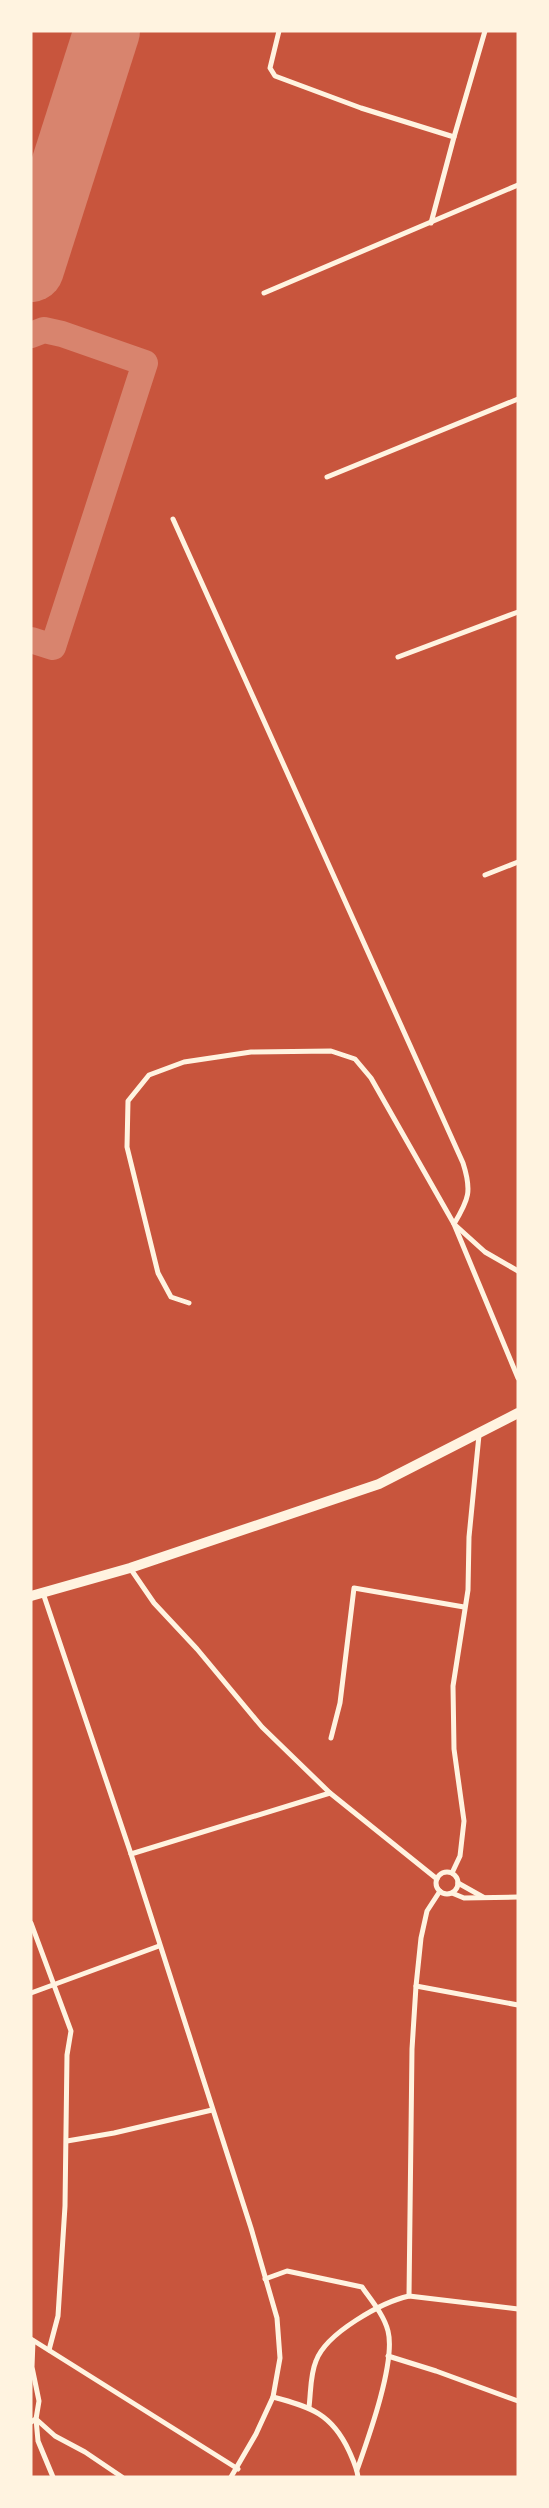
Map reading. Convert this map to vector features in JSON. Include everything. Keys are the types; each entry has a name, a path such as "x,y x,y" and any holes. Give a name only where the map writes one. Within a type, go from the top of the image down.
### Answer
{"highway":[{"path":"31,1596 130,1568 379,1484 518,1413"}],"street":[{"path":"279,31 270,68 275,76 361,108 454,137"},
{"path":"431,223 485,31"},
{"path":"264,293 518,185"},
{"path":"327,477 518,399"},
{"path":"173,519 463,1163 470,1185 466,1204 454,1224"},
{"path":"398,658 518,612"},
{"path":"485,875 518,862"},
{"path":"189,1302 171,1297 158,1272 127,1147 128,1101 149,1075 184,1062 252,1052 331,1051 355,1059 371,1078 454,1224 502,1335 518,1378"},
{"path":"454,1224 485,1252 518,1271"},
{"path":"452,1873 460,1856 464,1821 454,1749 453,1686 468,1590 469,1537 479,1434"},
{"path":"130,1568 154,1603 197,1649 262,1727 330,1793 437,1879 440,1891 427,1911 421,1938 416,1986 412,2049 409,2296"},
{"path":"331,1738 340,1703 354,1588 464,1607"},
{"path":"42,1592 131,1854 277,2318 280,2358 273,2397 238,2469 231,2477"},
{"path":"131,1854 330,1793"},
{"path":"437,1879 443,1873 452,1873"},
{"path":"452,1873 458,1883 483,1897"},
{"path":"452,1893 458,1883"},
{"path":"440,1891 464,1898 518,1897"},
{"path":"31,1923 56,1985 71,2031 67,2055 65,2206 58,2316 49,2350"},
{"path":"31,1993 159,1946"},
{"path":"416,1986 518,2005"},
{"path":"67,2141 114,2133 212,2110"},
{"path":"265,2280 286,2271 362,2288 377,2309 388,2331 388,2356 374,2423 357,2470"},
{"path":"309,2407 315,2362 320,2352 342,2331 395,2299 409,2296 518,2309"},
{"path":"32,2340 238,2469"},
{"path":"32,2340 32,2367 39,2400 34,2421 38,2441 53,2477"},
{"path":"388,2356 436,2371 518,2401"},
{"path":"273,2397 309,2407 325,2416 342,2437 357,2470 358,2477"},
{"path":"34,2421 122,2477"}],"taxiway":[{"path":"31,335 44,330 62,334 145,363 53,647 31,640"}],"runway":[{"path":"31,269 107,31"}]}
